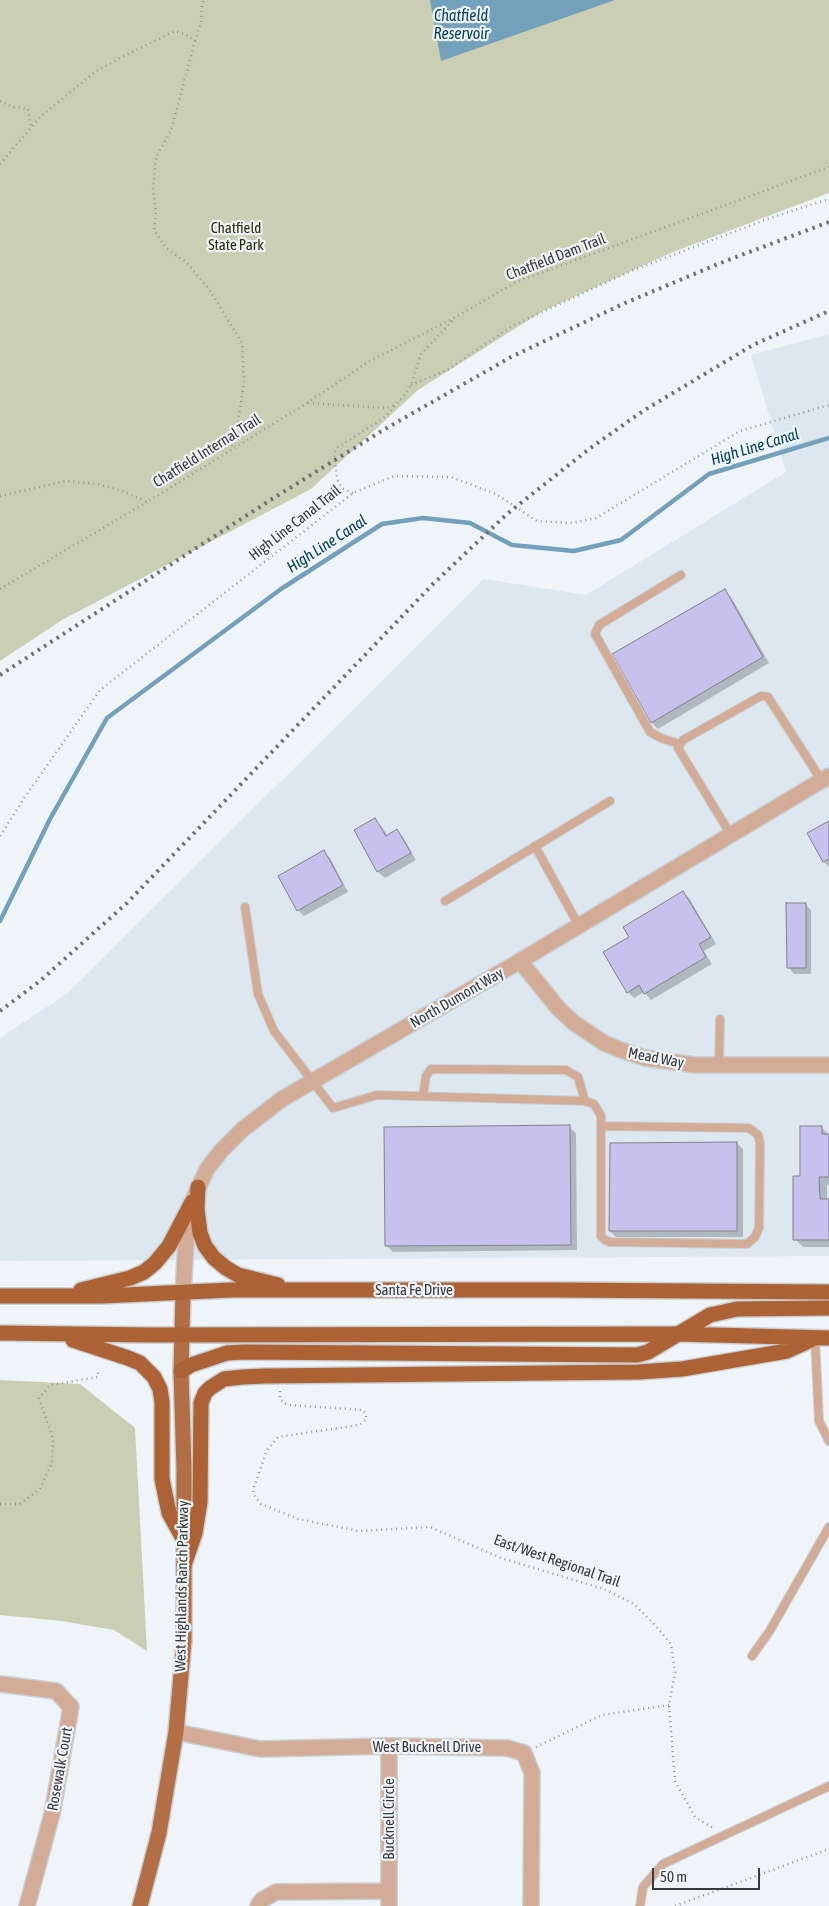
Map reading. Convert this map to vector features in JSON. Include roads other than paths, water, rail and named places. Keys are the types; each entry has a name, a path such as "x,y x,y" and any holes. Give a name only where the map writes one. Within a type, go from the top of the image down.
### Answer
{"highway":[{"path":"198,1187 197,1209 200,1233 214,1258 238,1275 303,1291"},
{"path":"44,1296 115,1283 144,1272 155,1263 169,1246 192,1202"},
{"name":"Santa Fe Drive","path":"0,1296 183,1293 231,1290 829,1292"},
{"path":"182,1371 191,1365 227,1353 244,1352 637,1355 648,1352 675,1334 710,1315 737,1309 829,1308"},
{"path":"0,1333 182,1335 675,1334 822,1338"},
{"path":"52,1334 128,1358 140,1364 154,1377 160,1389 162,1402 162,1479 169,1513 184,1540"},
{"path":"184,1565 195,1533 200,1502 201,1403 205,1393 210,1388 224,1380 257,1376 639,1372 682,1369 787,1351 822,1338"}],"main road":[{"name":"West Highlands Ranch Parkway","path":"140,1906 159,1833 176,1732 184,1640 183,1293"}],"street":[{"name":"North Dumont Way","path":"183,1293 187,1226 192,1202 207,1169 221,1151 242,1130 282,1099 520,961 825,778"},
{"name":"Mead Way","path":"520,961 558,1008 574,1023 604,1043 645,1058 685,1064 719,1066 829,1065"},
{"name":"Rosewalk Court","path":"0,1684 56,1691 71,1707 52,1814 27,1906"},
{"name":"West Bucknell Drive","path":"176,1732 260,1749 390,1746 507,1748 524,1753 532,1773 531,1906"},
{"name":"Bucknell Circle","path":"258,1906 262,1900 276,1892 389,1898 390,1746"}],"lane":[{"path":"679,744 650,732 595,634 599,625 681,575"},
{"path":"731,835 678,748 683,740 761,696 768,697 825,778"},
{"path":"445,901 610,801"},
{"path":"535,846 579,926"},
{"path":"245,907 258,994 274,1031 333,1108 377,1095 585,1100 594,1104 601,1116 601,1126 601,1236 605,1240 610,1242 747,1244 755,1237 760,1228 760,1143 758,1135 748,1128 601,1126"},
{"path":"719,1066 720,1019"},
{"path":"424,1096 426,1076 431,1070 566,1070 578,1077 585,1100"},
{"path":"822,1338 819,1421 829,1441"},
{"path":"752,1656 769,1632 829,1527"},
{"path":"640,1906 643,1886 663,1864 723,1834 829,1786"}],"water":[{"name":"Chatfield Reservoir","path":"430,0 615,0 441,61"}],"waterway":[{"name":"High Line Canal","path":"0,921 50,819 107,718 281,589 382,524 423,518 470,523 512,545 574,551 621,540 709,474 829,438"}],"railway":[{"path":"0,675 272,499 385,429 511,357 625,303 723,262 829,222"},
{"path":"0,1011 40,981 127,903 433,584 507,514 589,449 643,411 753,345 829,311"}],"park label":[{"name":"Chatfield State Park","path":"236,236"}]}
